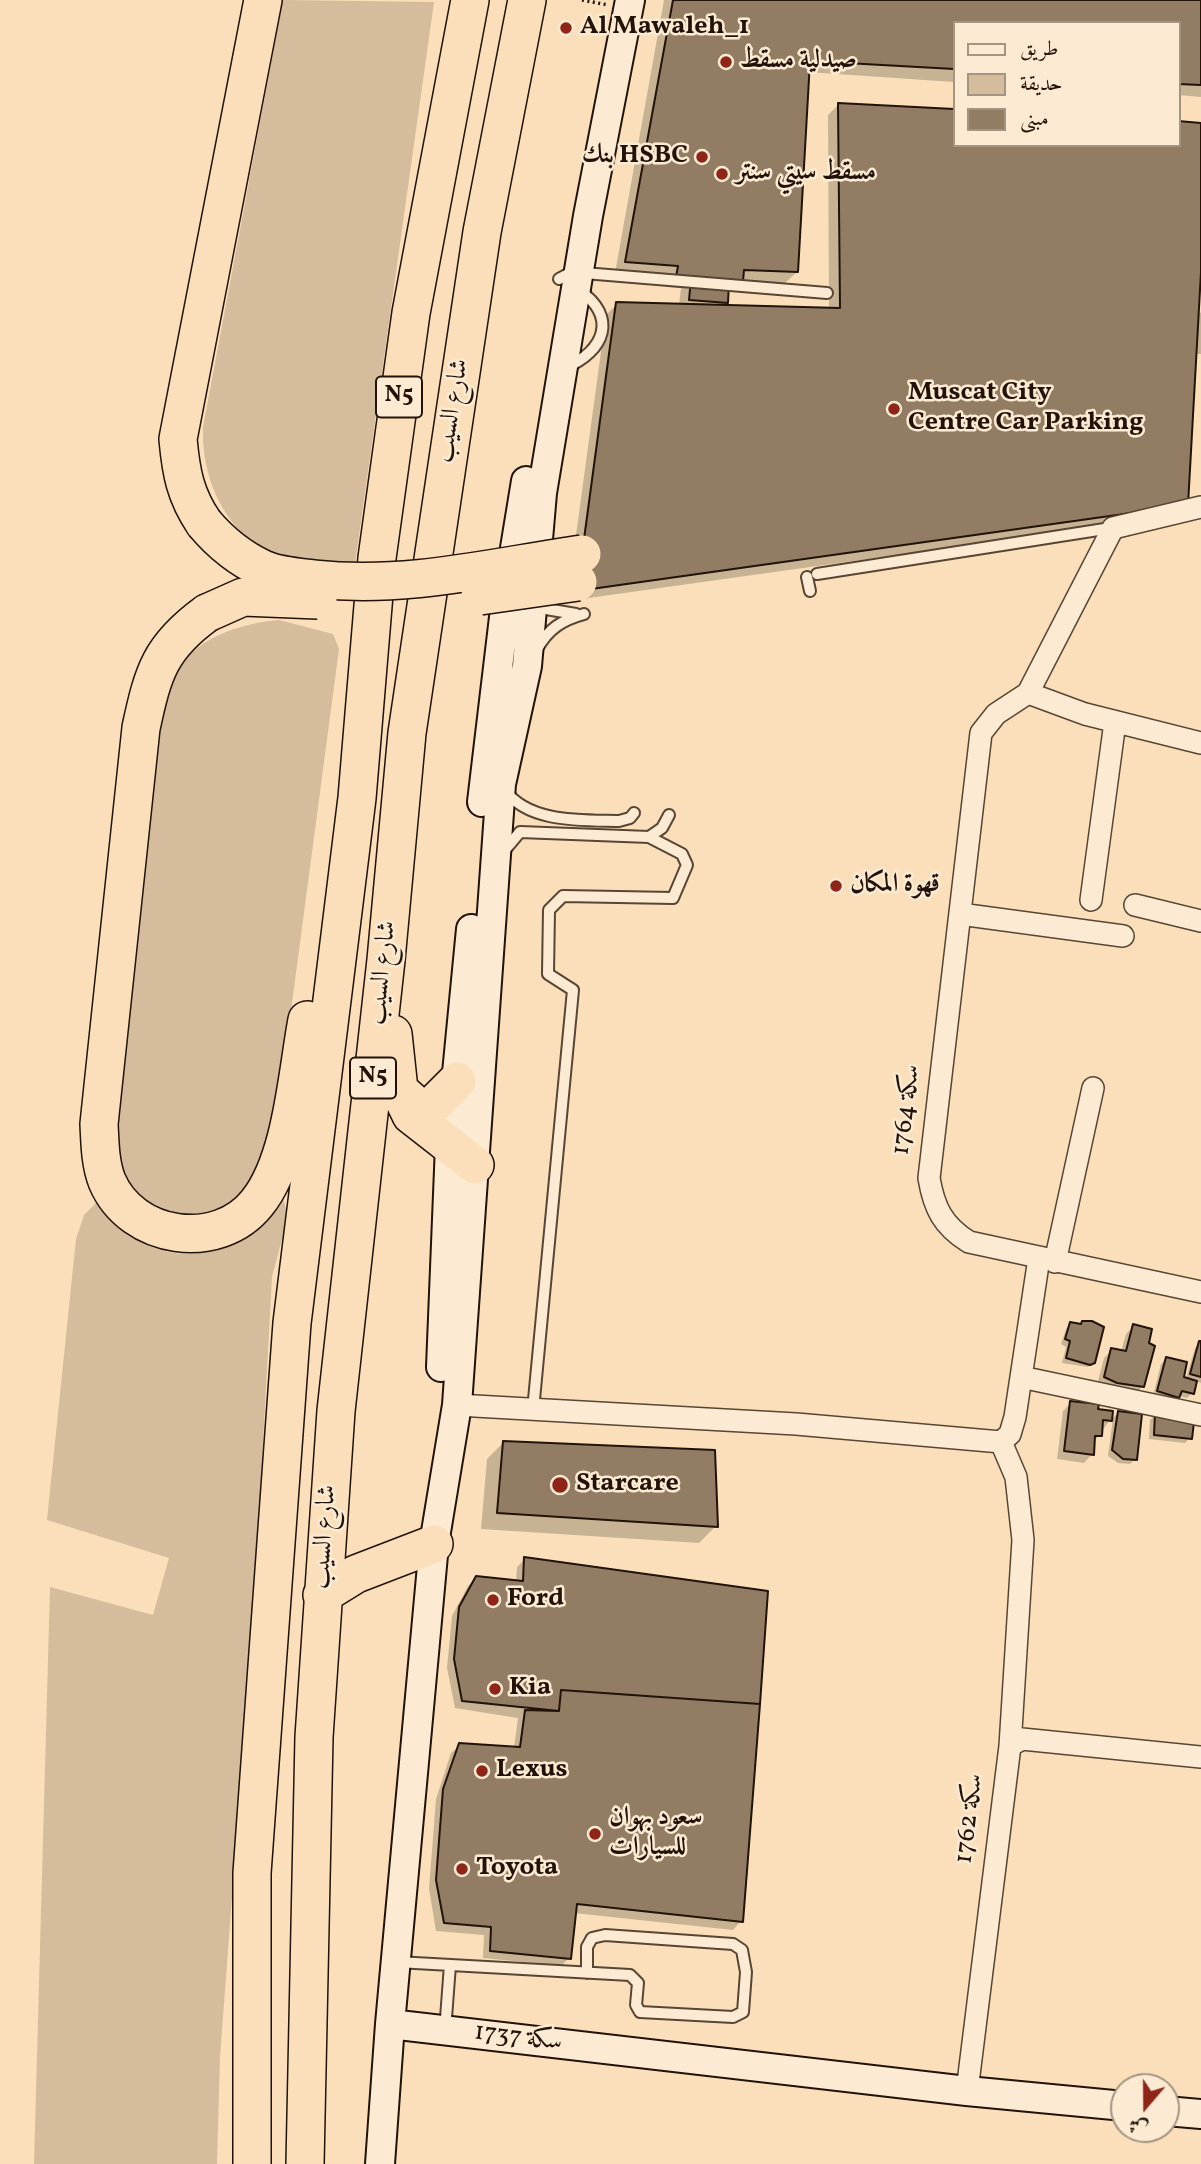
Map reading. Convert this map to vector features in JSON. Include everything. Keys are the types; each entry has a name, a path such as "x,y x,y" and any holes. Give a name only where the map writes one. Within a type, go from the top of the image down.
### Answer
{"highway":[{"path":"263,0 178,439 181,478 190,502 219,541 264,570 288,576 381,583 425,580 581,591"},
{"path":"411,313 415,202 440,36 442,0"},
{"name":"شارع السيب","path":"251,2157 252,1873 264,1676 292,1323 357,798 377,558 411,313 470,0"},
{"name":"شارع السيب","path":"305,2164 311,1848 322,1595 336,1411 386,960 407,733 482,232 527,0"},
{"path":"357,798 343,825 285,1138 272,1181 257,1205 233,1224 216,1232 196,1235 171,1232 142,1222 108,1183 102,1163 100,1110 141,727 150,687 162,657 180,633 206,613 243,597 376,604 581,591"},
{"path":"386,960 399,1090 411,1115 463,1155"},
{"path":"399,1090 418,1107 430,1108 457,1081"},
{"path":"322,1595 356,1574 435,1544"}],"street":[{"path":"435,1544 432,1512 439,1411 501,784 527,666 520,604 620,2"},
{"path":"380,2164 390,2024 435,1544 457,1405 463,1155 457,1081 488,736 520,604 542,494 563,369 572,280"},
{"path":"1201,507 1113,528 1028,693 1115,722 1201,743"},
{"name":"سكة 1764","path":"1028,693 996,714 981,733 929,1178 933,1201 952,1231 969,1242 1201,1292"},
{"path":"1091,900 1115,722"},
{"path":"1135,905 1201,921"},
{"path":"960,914 1122,936"},
{"path":"1001,1443 1010,1434 1047,1260 1093,1088"},
{"path":"1021,1377 1201,1415"},
{"path":"457,1405 796,1424 1001,1443"},
{"path":"1001,1443 1016,1477 1023,1540 1010,1746"},
{"name":"سكة 1762","path":"967,2091 1010,1746 1022,1739 1201,1757"},
{"name":"سكة 1737","path":"390,2024 967,2091 1110,2105"},
{"path":"1180,2112 1201,2114"}],"lane":[{"path":"572,280 827,293"},
{"path":"810,591 812,575 1113,528"},
{"path":"520,604 581,591"},
{"path":"527,666 545,635 558,624 581,591"},
{"path":"501,784 525,810 619,821 634,813"},
{"path":"649,837 662,828 669,815"},
{"path":"493,879 506,846 520,832 649,837 682,854 687,865 673,898 563,896 550,910 548,974 573,990 533,1410"},
{"path":"396,1961 450,1965 587,1973 630,1975 638,1983 636,2005 640,2012 645,2014 733,2017 743,2012 746,1972 742,1950 733,1944 605,1935 592,1938 587,1947 587,1973"},
{"path":"446,2018 450,1965"}],"path":[{"path":"582,0 620,2"}],"green space":[{"path":"283,0 434,2 354,571 286,559 250,540 237,528 217,498 210,481 203,445 203,427"},
{"path":"279,620 333,634 339,649 277,1116 267,1158 237,1205 180,1225 135,1198 114,1153 154,722 175,673 199,647 238,628"},
{"path":"283,1198 288,1216 272,1277 255,1591 220,2057 217,2164 34,2164 50,1587 153,1615 169,1558 47,1520 76,1239 84,1215 99,1200 115,1223 140,1241 162,1250 184,1254 206,1252 228,1245 248,1234"}],"building":[{"name":"مسقط سيتي سنتر","path":"673,0 1201,0 1201,85 1180,84 1180,21 953,21 953,69 810,61 798,272 744,270 743,281 729,281 728,303 689,300 691,278 676,277 678,266 625,262"},
{"name":"Muscat City Centre Car Parking","path":"838,103 953,109 953,147 1180,147 1180,121 1201,123 1201,272 1188,505 577,591 616,302 840,308"},
{"path":"1082,1321 1092,1321 1104,1327 1095,1363 1090,1365 1066,1358 1070,1341 1065,1339 1070,1322 1081,1324"},
{"path":"1133,1324 1152,1329 1149,1343 1155,1346 1144,1387 1117,1383 1104,1377 1111,1348 1126,1351"},
{"path":"1201,1341 1201,1377 1190,1374"},
{"path":"1166,1357 1187,1362 1184,1377 1197,1381 1194,1394 1182,1391 1179,1398 1157,1391"},
{"path":"1070,1401 1099,1404 1098,1409 1113,1411 1112,1421 1103,1420 1102,1436 1095,1436 1094,1455 1064,1451"},
{"path":"1118,1411 1142,1414 1137,1460 1123,1459 1112,1450"},
{"path":"1155,1413 1194,1422 1192,1439 1154,1435"},
{"path":"503,1441 715,1450 718,1527 497,1513"},
{"path":"524,1557 768,1591 760,1704 561,1690 559,1711 462,1701 454,1659 459,1607 476,1576 523,1581"},
{"name":"سعود بهوان للسيارات","path":"561,1690 760,1704 743,1922 577,1904 571,1959 490,1951 491,1927 444,1923 436,1880 443,1789 459,1743 520,1747 525,1710 559,1711"}],"place":[{"name":"Al Mawaleh_1","path":"566,28"},
{"name":"صيدلية مسقط","path":"726,62"},
{"name":"بنك HSBC","path":"702,157"},
{"name":"مسقط سيتي سنتر","path":"722,174"},
{"name":"Muscat City Centre Car Parking","path":"894,409"},
{"name":"قهوة المكان","path":"836,886"},
{"name":"Starcare","path":"560,1485"},
{"name":"Ford","path":"493,1600"},
{"name":"Kia","path":"495,1689"},
{"name":"Lexus","path":"482,1771"},
{"name":"سعود بهوان للسيارات","path":"595,1834"},
{"name":"Toyota","path":"462,1869"}]}
